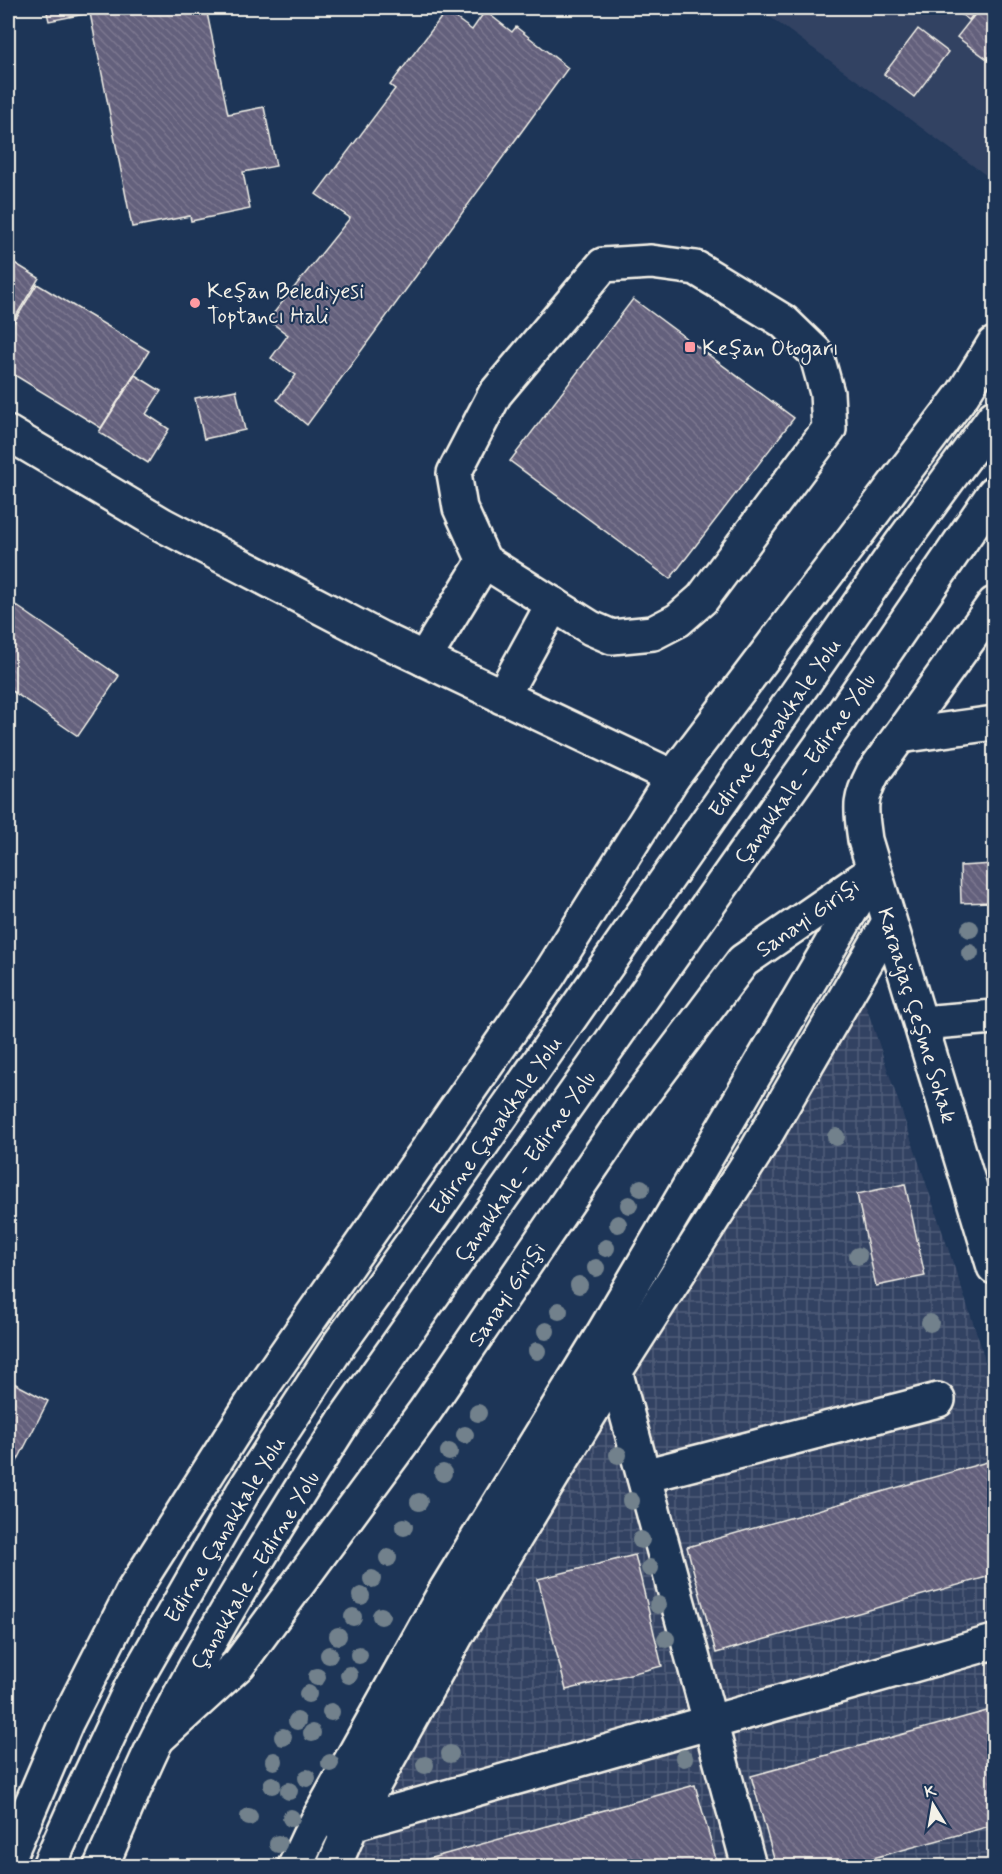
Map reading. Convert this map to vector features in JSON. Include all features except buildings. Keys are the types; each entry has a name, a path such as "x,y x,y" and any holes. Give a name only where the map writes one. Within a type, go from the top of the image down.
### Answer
{"main road":[{"path":"651,262 696,268 783,321 816,353 827,393 829,429 702,599 678,620 653,633 612,637 591,628 484,561 460,508 454,473 495,394 603,265 651,262"},
{"path":"9,1851 66,1723 133,1591 263,1386 549,975 673,777 963,394 994,344"},
{"name":"Edirne Çanakkale Yolu","path":"49,1866 131,1688 243,1492 340,1343 445,1197 901,544 994,417"},
{"path":"8,433 163,525 424,659 673,777"},
{"name":"Çanakkale - Edirne Yolu","path":"101,1866 157,1739 212,1637 345,1419 833,728 994,493"},
{"path":"424,659 484,561"},
{"path":"502,697 553,604"},
{"name":"Karaağaç Çeşme Sokak","path":"994,604 873,773 862,794 861,812 865,840 874,871 994,1267"},
{"path":"900,736 994,723"},
{"path":"295,1866 309,1836 446,1590 604,1332 874,871"},
{"name":"Sanayi Girişi","path":"157,1739 239,1664 425,1411 629,1112 743,961 874,871"},
{"path":"334,1866 352,1824 456,1636 615,1372 755,1153 889,922"},
{"path":"921,1023 994,1017"},
{"path":"604,1332 749,1866"},
{"path":"644,1476 938,1400"},
{"path":"309,1836 994,1642"},
{"path":"309,1836 319,1866"}],"shaded area":[{"path":"758,8 994,8 994,181"},
{"path":"864,1000 980,1343 994,1393 994,1866 336,1866 854,1003"}],"place":[{"name":"Keşan Belediyesi Toptancı Hali","path":"195,303"},
{"name":"Keşan Otogarı","path":"690,347"}]}
